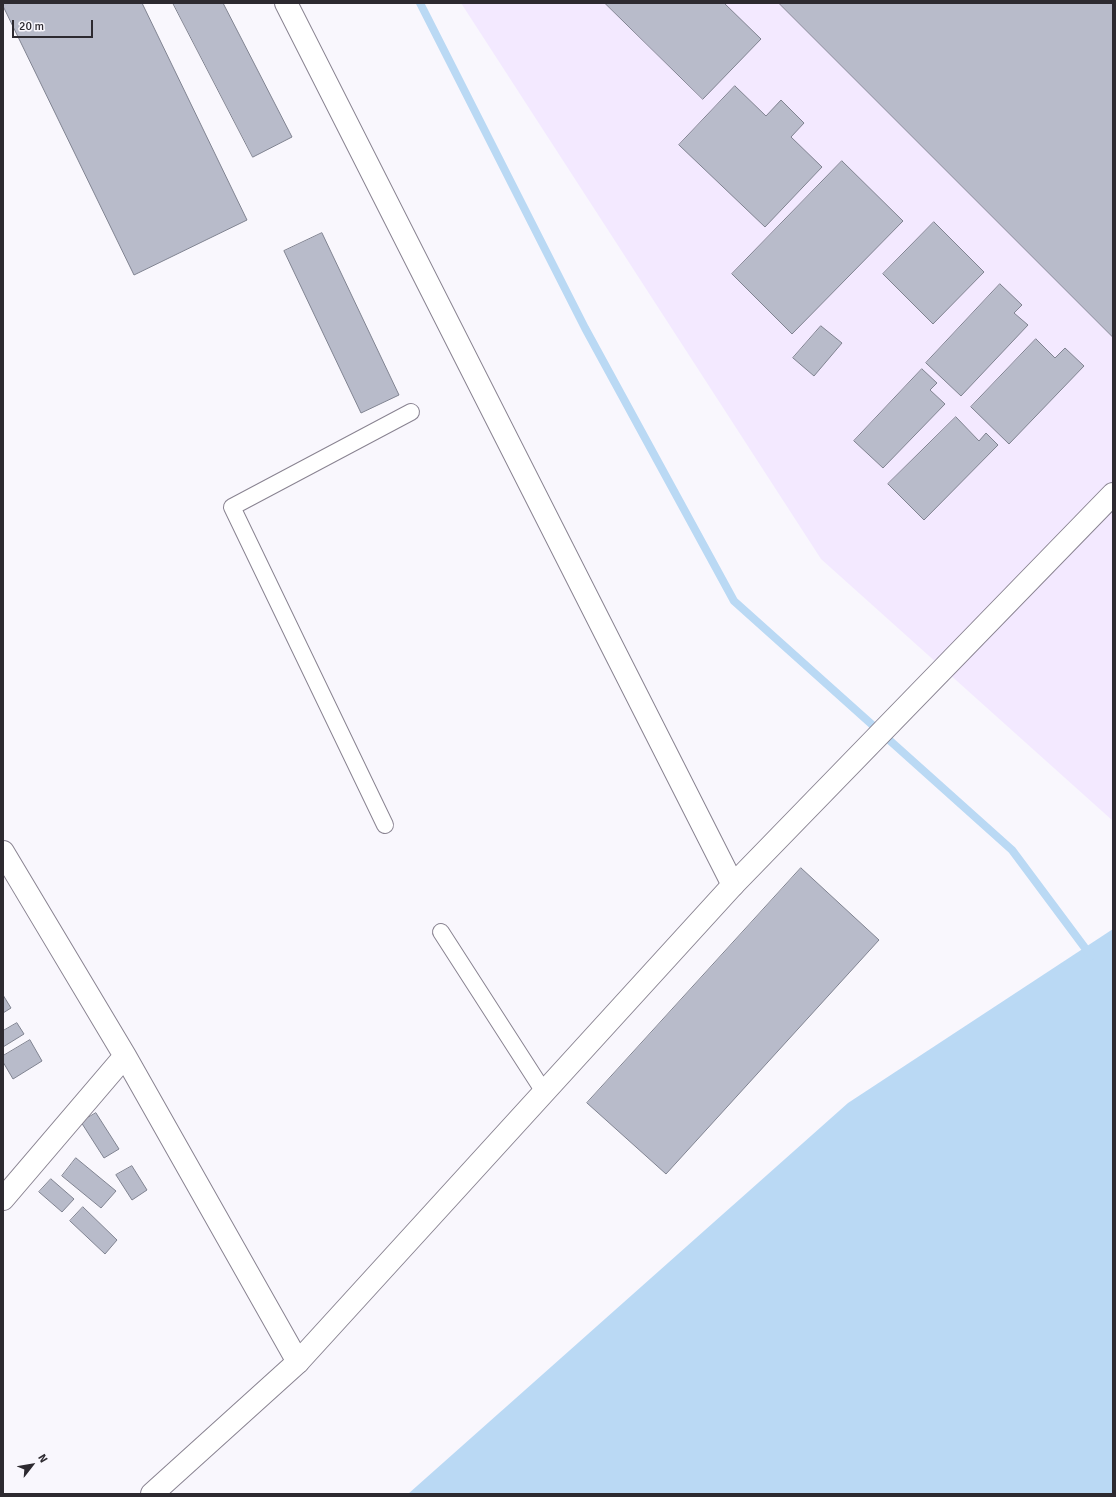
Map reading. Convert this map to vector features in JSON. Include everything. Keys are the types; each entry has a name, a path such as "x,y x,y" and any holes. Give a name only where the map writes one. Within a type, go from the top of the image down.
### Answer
{"street":[{"path":"286,3 733,885"},
{"path":"152,1494 298,1362 733,885 1113,494"},
{"path":"3,852 125,1056 298,1362"},
{"path":"3,1199 125,1056"}],"lane":[{"path":"385,824 232,507 411,412"},
{"path":"441,932 544,1092"}],"shaded area":[{"path":"461,3 1113,3 1113,821 821,559"}],"water":[{"path":"1113,929 1113,1494 408,1494 848,1103"}],"building":[{"path":"3,3 142,3 247,220 134,275 3,6"},
{"path":"173,3 223,3 292,137 253,157"},
{"path":"605,3 724,3 761,39 703,99"},
{"path":"779,3 1113,3 1113,337"},
{"path":"735,86 766,116 781,100 804,123 791,137 822,167 765,227 679,145"},
{"path":"842,161 903,221 792,334 732,274"},
{"path":"934,222 984,272 933,324 883,274"},
{"path":"322,233 399,395 361,413 284,251"},
{"path":"1000,284 1022,305 1014,313 1028,325 961,396 926,363"},
{"path":"821,326 842,343 814,376 793,358"},
{"path":"1036,339 1055,358 1065,348 1084,366 1009,444 971,407"},
{"path":"922,369 937,383 930,390 945,404 883,468 854,441"},
{"path":"956,417 979,441 986,433 998,445 924,520 888,484"},
{"path":"801,868 879,940 666,1174 587,1103"},
{"path":"3,995 11,1008 3,1013"},
{"path":"17,1023 24,1034 3,1047 3,1031"},
{"path":"30,1040 42,1061 13,1079 3,1062 3,1056"},
{"path":"96,1113 119,1149 104,1158 81,1122"},
{"path":"76,1158 116,1191 101,1208 62,1176"},
{"path":"132,1166 147,1190 132,1200 116,1175"},
{"path":"51,1179 74,1199 62,1212 39,1192"},
{"path":"83,1207 117,1240 105,1254 70,1221"}],"waterway":[{"path":"420,3 585,328 734,601 1012,850 1091,956"}]}
